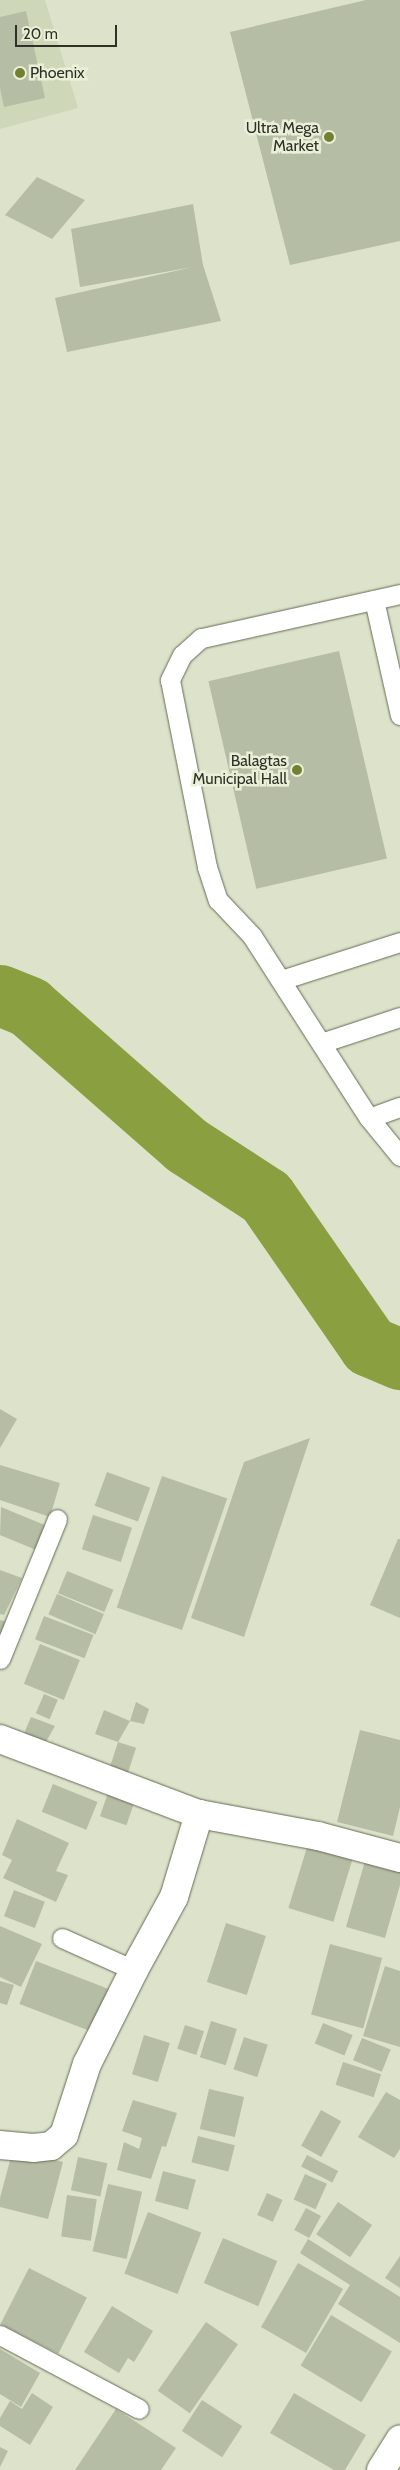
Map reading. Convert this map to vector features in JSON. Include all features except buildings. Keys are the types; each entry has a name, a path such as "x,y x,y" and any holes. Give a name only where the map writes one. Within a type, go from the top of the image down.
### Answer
{"street":[{"path":"0,1739 199,1814 318,1836 400,1858"},
{"path":"0,2145 33,2148 51,2146 64,2135 88,2064 134,1970 174,1897 199,1814"},
{"path":"381,2470 400,2440"}],"lane":[{"path":"400,594 201,638 182,655 170,680 207,867 218,900 252,936 369,1118 400,1156"},
{"path":"374,600 400,715"},
{"path":"280,980 400,942"},
{"path":"321,1043 400,1017"},
{"path":"369,1118 400,1107"},
{"path":"0,1659 57,1518"},
{"path":"62,1938 134,1970"},
{"path":"0,2335 139,2409"}],"shaded area":[{"path":"0,0 45,0 78,108 0,129"}],"waterway":[{"path":"0,995 29,1007 186,1145 266,1197 369,1346 400,1359"}],"place":[{"name":"Phoenix","path":"20,73"},
{"name":"Ultra Mega Market","path":"329,137"},
{"name":"Balagtas Municipal Hall","path":"297,770"}]}
